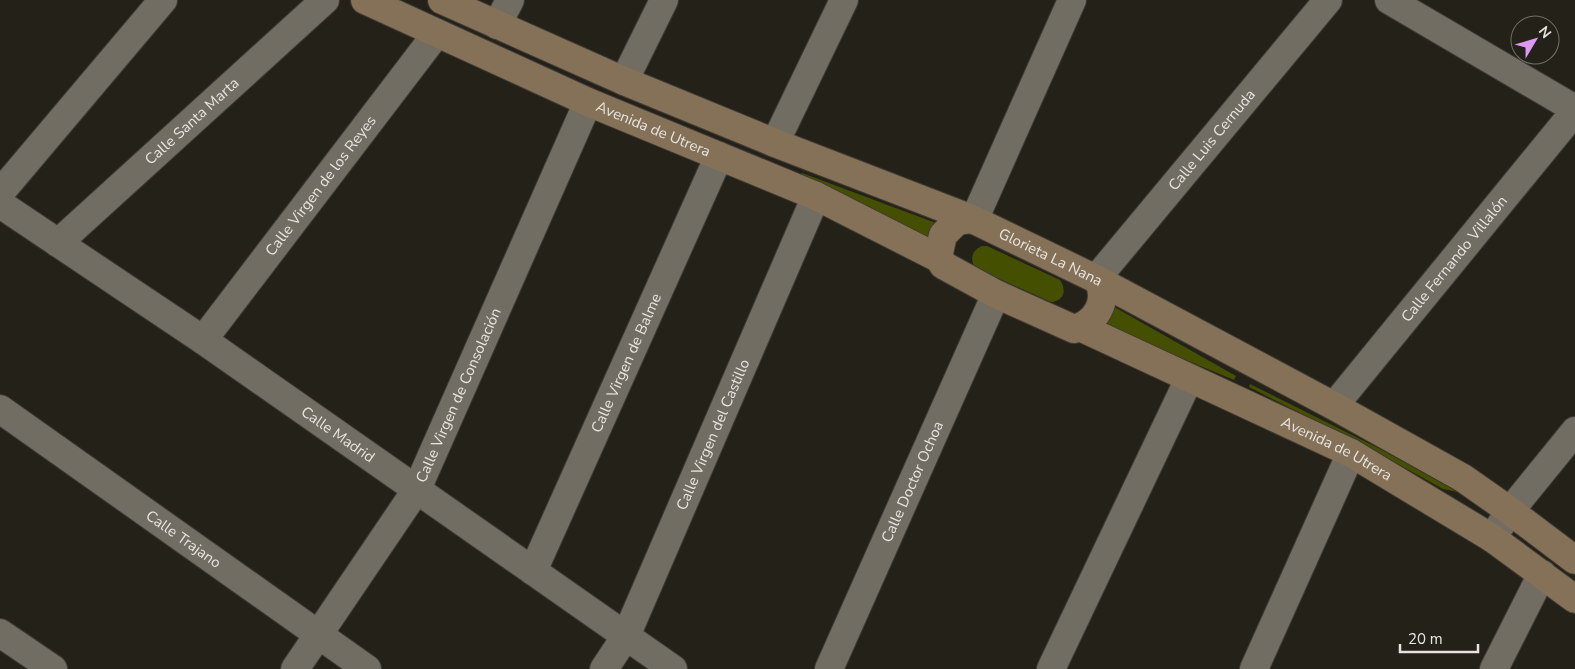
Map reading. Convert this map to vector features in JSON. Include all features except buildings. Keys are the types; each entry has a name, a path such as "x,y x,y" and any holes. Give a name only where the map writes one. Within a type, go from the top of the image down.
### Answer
{"street":[{"path":"0,193 164,0"},
{"name":"Calle Santa Marta","path":"58,243 326,0"},
{"name":"Avenida de Utrera","path":"365,0 588,102 816,196 940,259"},
{"path":"442,0 624,81 775,143 973,219"},
{"path":"497,25 510,0"},
{"path":"624,81 664,0"},
{"path":"775,143 844,0"},
{"path":"973,219 1072,0"},
{"name":"Calle Luis Cernuda","path":"1097,279 1328,0"},
{"path":"1389,0 1575,110"},
{"name":"Calle Virgen de los Reyes","path":"203,340 437,32"},
{"name":"Calle Virgen de Consolación","path":"295,669 417,489 588,102"},
{"name":"Calle Fernando Villalón","path":"1334,406 1575,110"},
{"name":"Calle Virgen de Balme","path":"534,571 719,156"},
{"name":"Calle Virgen del Castillo","path":"604,669 626,636 816,196"},
{"name":"Calle Madrid","path":"0,204 203,340 673,669"},
{"path":"973,219 958,222 945,232 940,245 940,259 946,267 996,294 1074,329 1080,328"},
{"name":"Glorieta La Nana","path":"973,219 1097,279 1102,289 1101,303 1094,317 1080,328"},
{"path":"1097,279 1334,406 1463,478 1575,560"},
{"name":"Calle Doctor Ochoa","path":"829,669 996,294"},
{"name":"Avenida de Utrera","path":"1080,328 1351,453 1492,538 1575,598"},
{"path":"1051,669 1189,379"},
{"name":"Calle Trajano","path":"0,409 367,669"},
{"path":"1492,538 1510,511 1575,431"},
{"path":"1254,669 1351,453"},
{"path":"1494,669 1542,574"},
{"path":"0,633 53,669"}],"green space":[{"path":"802,173 936,223 926,241 800,179"},
{"path":"982,246 987,246 1060,280 1064,291 1063,294 1059,300 1051,302 975,268 972,256"},
{"path":"1109,304 1236,376 1234,380 1099,324"},
{"path":"1250,384 1382,450 1458,492 1443,489 1380,454 1249,387"}]}
